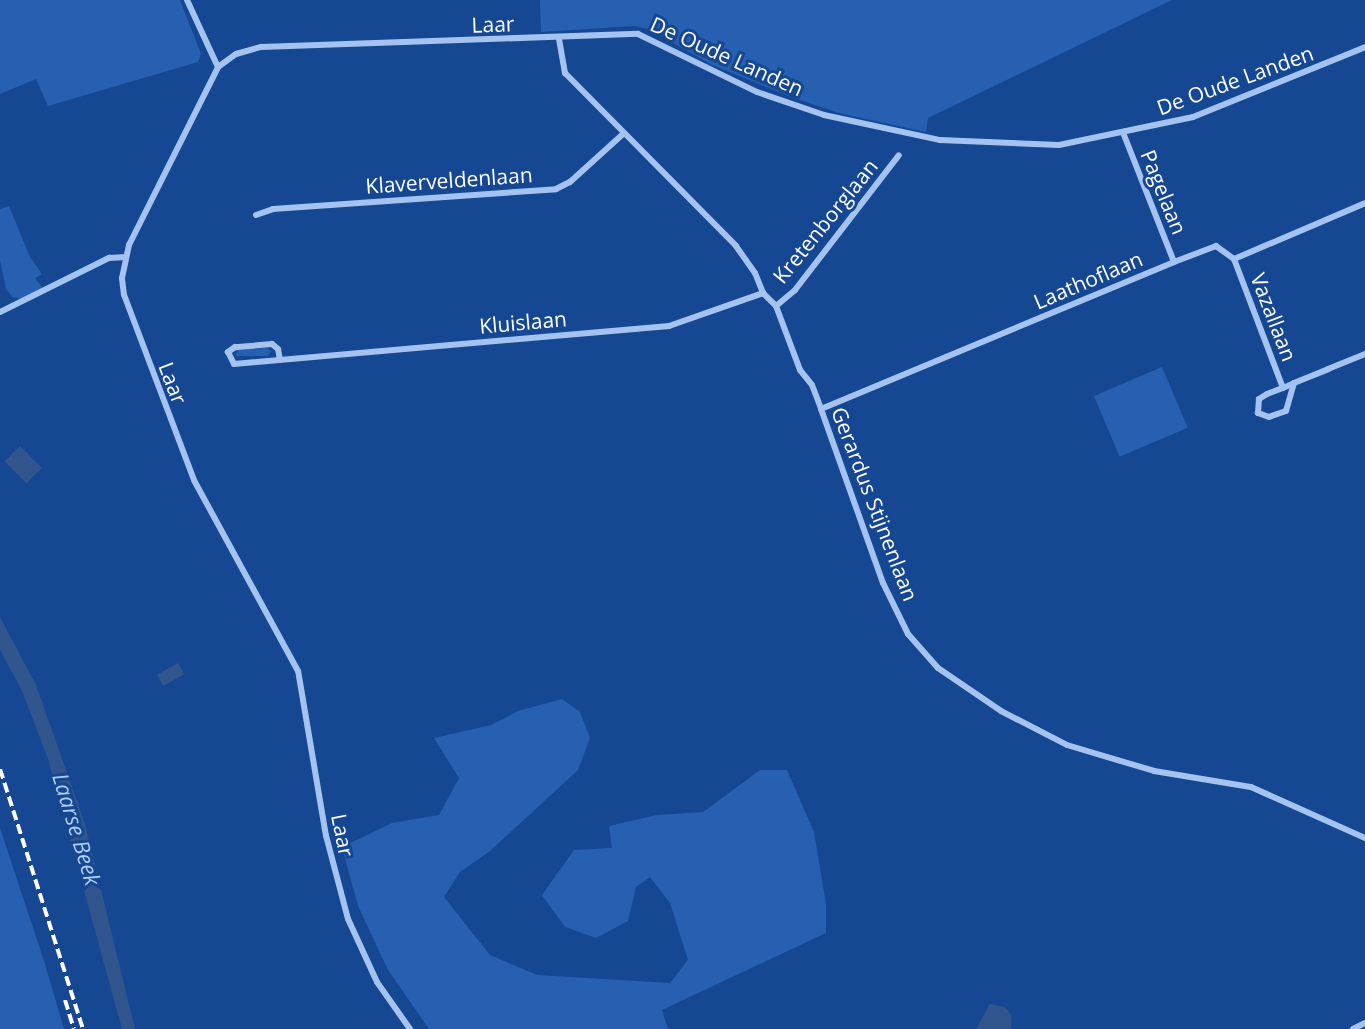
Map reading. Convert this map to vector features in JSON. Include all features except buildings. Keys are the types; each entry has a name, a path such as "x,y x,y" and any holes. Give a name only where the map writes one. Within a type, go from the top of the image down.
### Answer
{"street":[{"path":"187,0 218,67"},
{"name":"De Oude Landen","path":"559,39 638,34 757,92 824,115 915,137 1059,145 1124,135 1193,117 1365,47"},
{"name":"Laar","path":"410,1029 372,973 348,919 326,836 297,671 213,519 178,444 124,295 126,257 218,67 236,54 261,47 559,39"},
{"name":"Gerardus Stijnenlaan","path":"559,39 565,73 736,246 755,273 763,293 776,306 800,370 812,385 883,583 908,634 938,668 1001,711 1068,745 1154,771 1251,787 1365,838"},
{"name":"Klaverveldenlaan","path":"256,215 273,209 556,189 570,182 624,134"},
{"name":"Pagelaan","path":"1124,135 1174,262"},
{"name":"Kretenborglaan","path":"776,306 795,290 899,155"},
{"path":"1234,259 1365,203"},
{"name":"Laathoflaan","path":"821,409 1216,246 1234,259"},
{"path":"0,312 109,258 126,257"},
{"name":"Vazallaan","path":"1234,259 1283,388"},
{"name":"Kluislaan","path":"280,360 278,349 272,344 235,347 228,352 234,364 280,360 669,326 763,293"},
{"path":"1294,383 1286,411 1269,417 1258,413 1259,399 1294,383 1365,354"},
{"path":"1353,1029 1365,1023"}],"shaded area":[{"path":"0,0 180,0 201,54 198,62 48,106 36,79 0,94"},
{"path":"540,0 1172,0 928,118 926,132 839,113 791,97 712,65 648,29 634,26 541,32"},
{"path":"9,206 30,257 42,274 35,278 43,288 22,299 12,297 6,289 0,260 0,209"},
{"path":"267,348 271,351 268,356 235,356 238,350"},
{"path":"1162,367 1188,428 1120,457 1094,396"},
{"path":"562,699 580,712 590,738 578,770 490,851 460,872 444,897 490,955 537,975 670,983 688,960 670,903 650,877 636,887 628,921 596,938 565,927 542,895 574,850 612,848 609,826 657,815 703,812 760,770 787,770 814,832 826,904 826,933 662,1010 668,1029 429,1029 388,970 358,906 342,847 392,823 439,815 459,778 434,738 491,725 518,711"},
{"path":"0,828 45,964 64,1029 0,1029"}],"water":[{"path":"20,446 42,468 26,483 4,462"},
{"name":"Laarse Beek","path":"0,617 36,685 85,824 135,1029 122,1029 48,759 22,691 0,650"},
{"path":"178,663 184,674 163,686 157,675"},
{"path":"990,1004 1005,1007 1011,1015 1011,1029 976,1029"}],"railway":[{"path":"0,769 83,1029"},
{"path":"65,1000 74,1029"}]}
